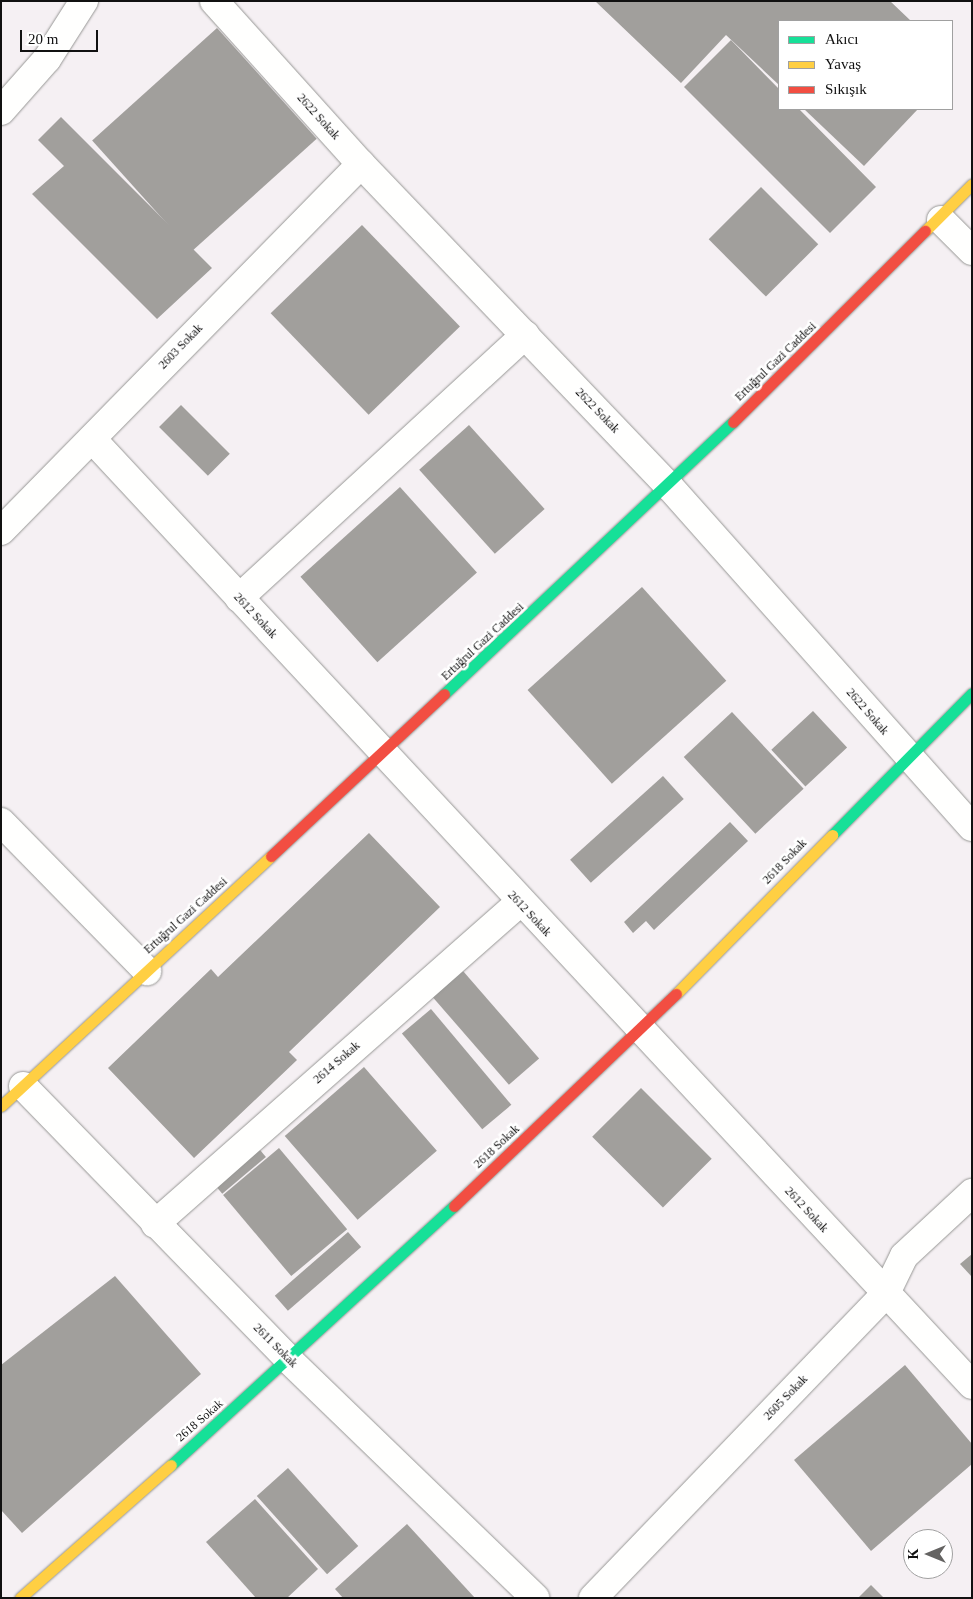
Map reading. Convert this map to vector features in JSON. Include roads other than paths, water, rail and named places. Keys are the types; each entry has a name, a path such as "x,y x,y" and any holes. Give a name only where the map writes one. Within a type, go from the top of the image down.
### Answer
{"main road":[{"name":"Ertuğrul Gazi Caddesi","path":"1,1106 384,754 669,486 941,220 972,184"},
{"name":"2618 Sokak","path":"20,1598 290,1361 639,1032 906,757 972,693"}],"street":[{"path":"1,111 47,59 84,1"},
{"name":"2622 Sokak","path":"214,1 361,164 669,486 906,757 972,828"},
{"name":"2603 Sokak","path":"1,531 361,164"},
{"path":"941,220 972,251"},
{"path":"239,598 524,335"},
{"name":"2612 Sokak","path":"92,439 384,754 518,903 972,1385"},
{"path":"1,822 147,971"},
{"name":"2614 Sokak","path":"155,1224 518,903"},
{"name":"2611 Sokak","path":"23,1086 290,1361 536,1598"},
{"name":"2605 Sokak","path":"593,1598 886,1295 904,1256 972,1193"}]}
